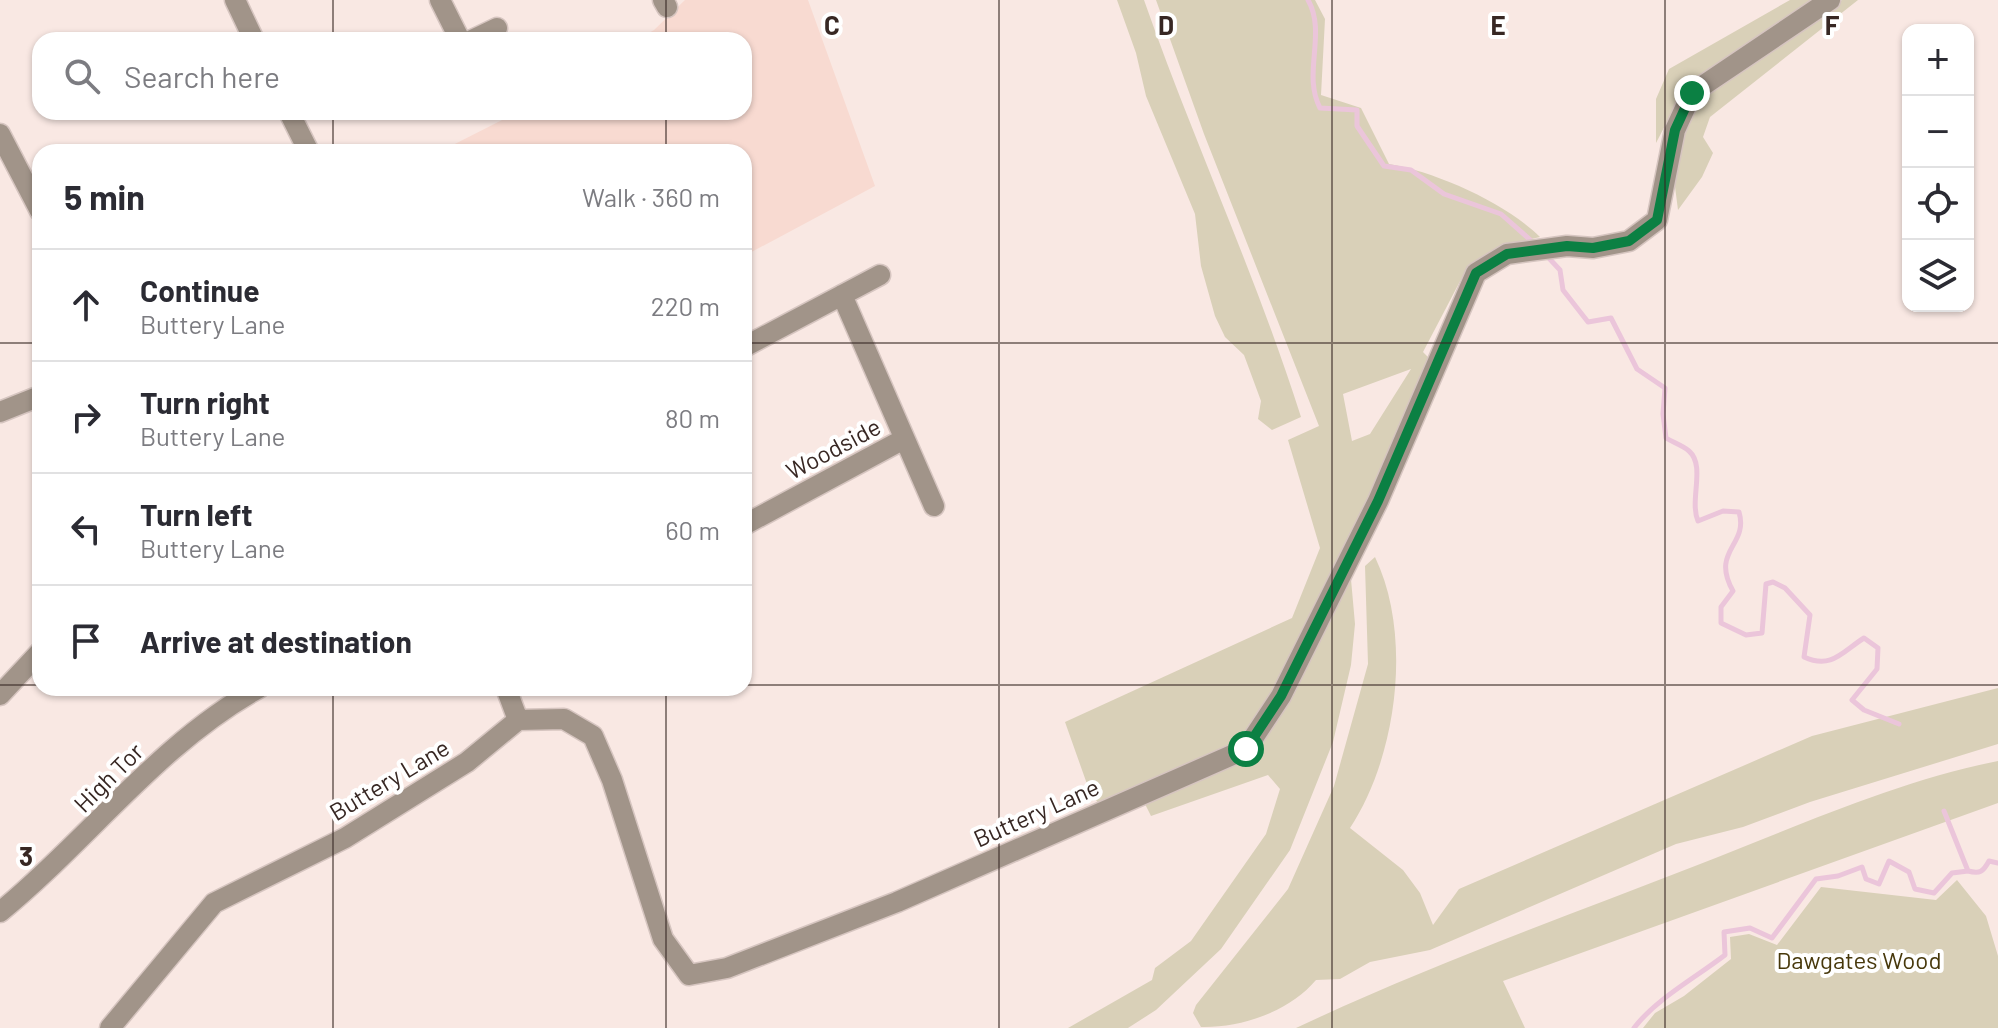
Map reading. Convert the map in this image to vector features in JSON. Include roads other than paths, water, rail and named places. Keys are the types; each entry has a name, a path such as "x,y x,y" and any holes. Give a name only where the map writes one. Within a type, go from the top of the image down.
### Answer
{"street":[{"path":"235,0 250,32"},
{"path":"440,0 456,32"},
{"name":"Buttery Lane","path":"110,1028 214,903 345,838 467,762 518,720 564,719 593,736 612,780 663,939 689,975 727,968 897,902 1246,749 1281,696 1378,501 1476,273 1507,254 1567,246 1593,248 1629,241 1657,220 1675,130 1692,93 1830,0"},
{"path":"489,32 497,28"},
{"path":"293,120 305,144"},
{"path":"0,134 32,196"},
{"path":"752,343 880,275"},
{"name":"Woodside","path":"842,295 934,506"},
{"path":"0,412 32,399"},
{"name":"Woodside","path":"752,521 904,439"},
{"path":"0,695 32,661"},
{"name":"High Tor","path":"0,912 50,871 174,749 222,708 244,696"},
{"path":"509,696 518,720"}],"waterway":[{"path":"1308,0 1315,26 1313,81 1320,108 1357,110 1357,126 1384,166 1411,170 1444,194 1501,214 1536,245"},
{"path":"1546,255 1560,270 1563,290 1588,322 1611,318 1637,369 1665,388 1663,414 1666,438 1689,451 1696,465 1698,521 1723,511 1739,512 1739,533 1726,566 1733,591 1721,607 1721,623 1746,635 1762,633 1766,584 1773,582 1785,588 1810,615 1804,657 1830,660 1864,638 1878,648 1877,669 1852,700 1864,710 1899,724"},
{"path":"1944,811 1968,871 1981,871 1989,861 1998,863"},
{"path":"1634,1028 1665,998 1725,955 1724,932 1750,928 1772,938 1816,879 1838,876 1862,867 1866,879 1879,884 1889,861 1909,872 1915,889 1934,893 1952,873 1968,871"}],"park label":[{"name":"Dawgates Wood","path":"1859,959"}]}
